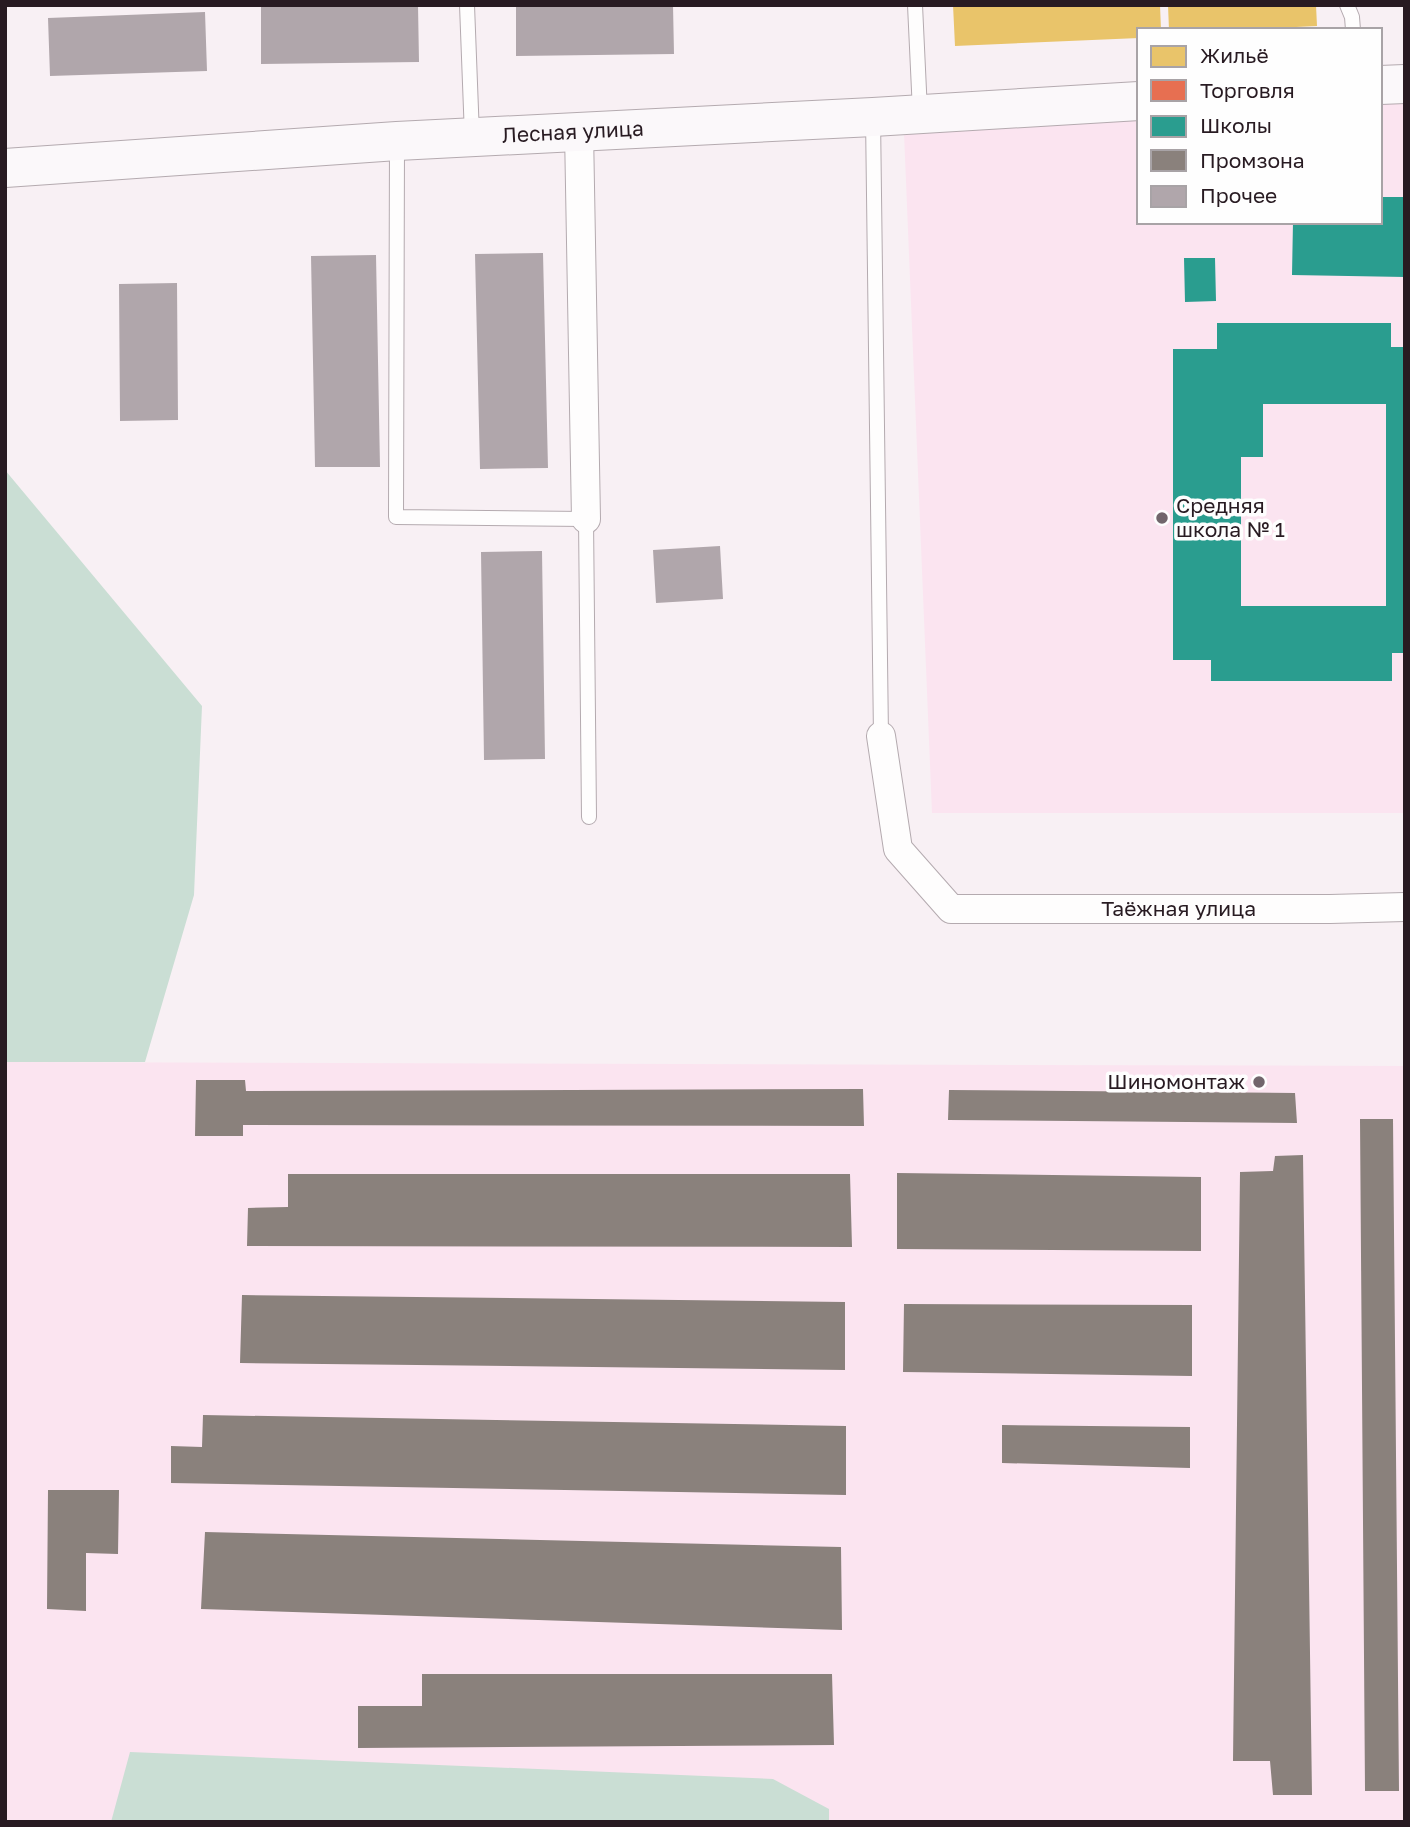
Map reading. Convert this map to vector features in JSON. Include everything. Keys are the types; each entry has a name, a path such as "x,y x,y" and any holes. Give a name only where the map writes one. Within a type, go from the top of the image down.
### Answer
{"street":[{"path":"1382,85 1405,84"},
{"name":"Лесная улица","path":"5,168 472,136 873,117 1137,100"},
{"path":"579,131 586,519"},
{"name":"Таёжная улица","path":"881,736 898,849 951,909 1405,907"}],"lane":[{"path":"467,5 472,136"},
{"path":"915,5 920,114"},
{"path":"1347,5 1353,28"},
{"path":"873,117 881,736"},
{"path":"397,141 396,517 586,519 589,817"}],"shaded area":[{"name":"Средняя школа № 1","path":"1405,100 1405,813 932,813 904,133 1137,117 1137,224 1382,224 1382,101"},
{"path":"5,1062 1405,1066 1405,1822 5,1822"}],"green space":[{"path":"5,470 202,706 194,895 145,1062 5,1062"},
{"path":"130,1752 773,1779 829,1809 829,1822 111,1822"}],"building: Жильё":[{"path":"953,5 1160,5 1161,28 1137,28 1137,38 955,46"},
{"path":"1168,5 1316,5 1317,26 1169,28"}],"building: Торговля":[{"path":"1202,224 1255,224 1255,225"}],"building: Школы":[{"path":"1382,197 1405,197 1405,277 1292,275 1293,224 1382,224"},
{"path":"1184,258 1215,258 1216,301 1185,302"},
{"path":"1217,323 1391,323 1391,347 1405,347 1405,653 1392,653 1392,681 1211,681 1211,660 1173,660 1173,349 1217,349","holes":["1263,404 1386,404 1386,606 1241,606 1241,457 1263,457"]}],"building: Промзона":[{"path":"196,1080 245,1080 246,1091 863,1089 864,1126 243,1125 243,1136 195,1136"},
{"path":"949,1090 1295,1093 1297,1123 948,1120"},
{"path":"1360,1119 1393,1119 1399,1791 1365,1791"},
{"path":"1303,1155 1312,1795 1273,1795 1270,1761 1233,1761 1240,1172 1273,1171 1275,1156"},
{"path":"897,1173 1201,1177 1201,1251 897,1249"},
{"path":"288,1174 850,1174 852,1247 247,1246 248,1208 288,1207"},
{"path":"242,1295 845,1302 845,1370 240,1363"},
{"path":"904,1304 1192,1305 1192,1376 903,1372"},
{"path":"203,1415 846,1426 846,1495 171,1483 171,1446 202,1447"},
{"path":"1002,1425 1190,1427 1190,1468 1002,1463"},
{"path":"48,1490 119,1490 118,1554 86,1553 86,1611 47,1609"},
{"path":"205,1532 841,1547 842,1630 201,1609"},
{"path":"422,1674 832,1674 834,1745 358,1748 358,1706 422,1706"}],"building: Прочее":[{"path":"418,5 419,62 261,64 261,6"},
{"path":"516,5 673,5 674,54 516,56"},
{"path":"205,12 207,71 50,76 48,18"},
{"path":"543,253 548,468 480,469 475,254"},
{"path":"376,255 380,467 315,467 311,256"},
{"path":"177,283 178,420 120,421 119,284"},
{"path":"720,546 723,599 656,603 653,550"},
{"path":"542,551 545,759 484,760 481,552"}],"place":[{"name":"Средняя школа № 1","path":"1162,518"},
{"name":"Шиномонтаж","path":"1259,1082"}]}
